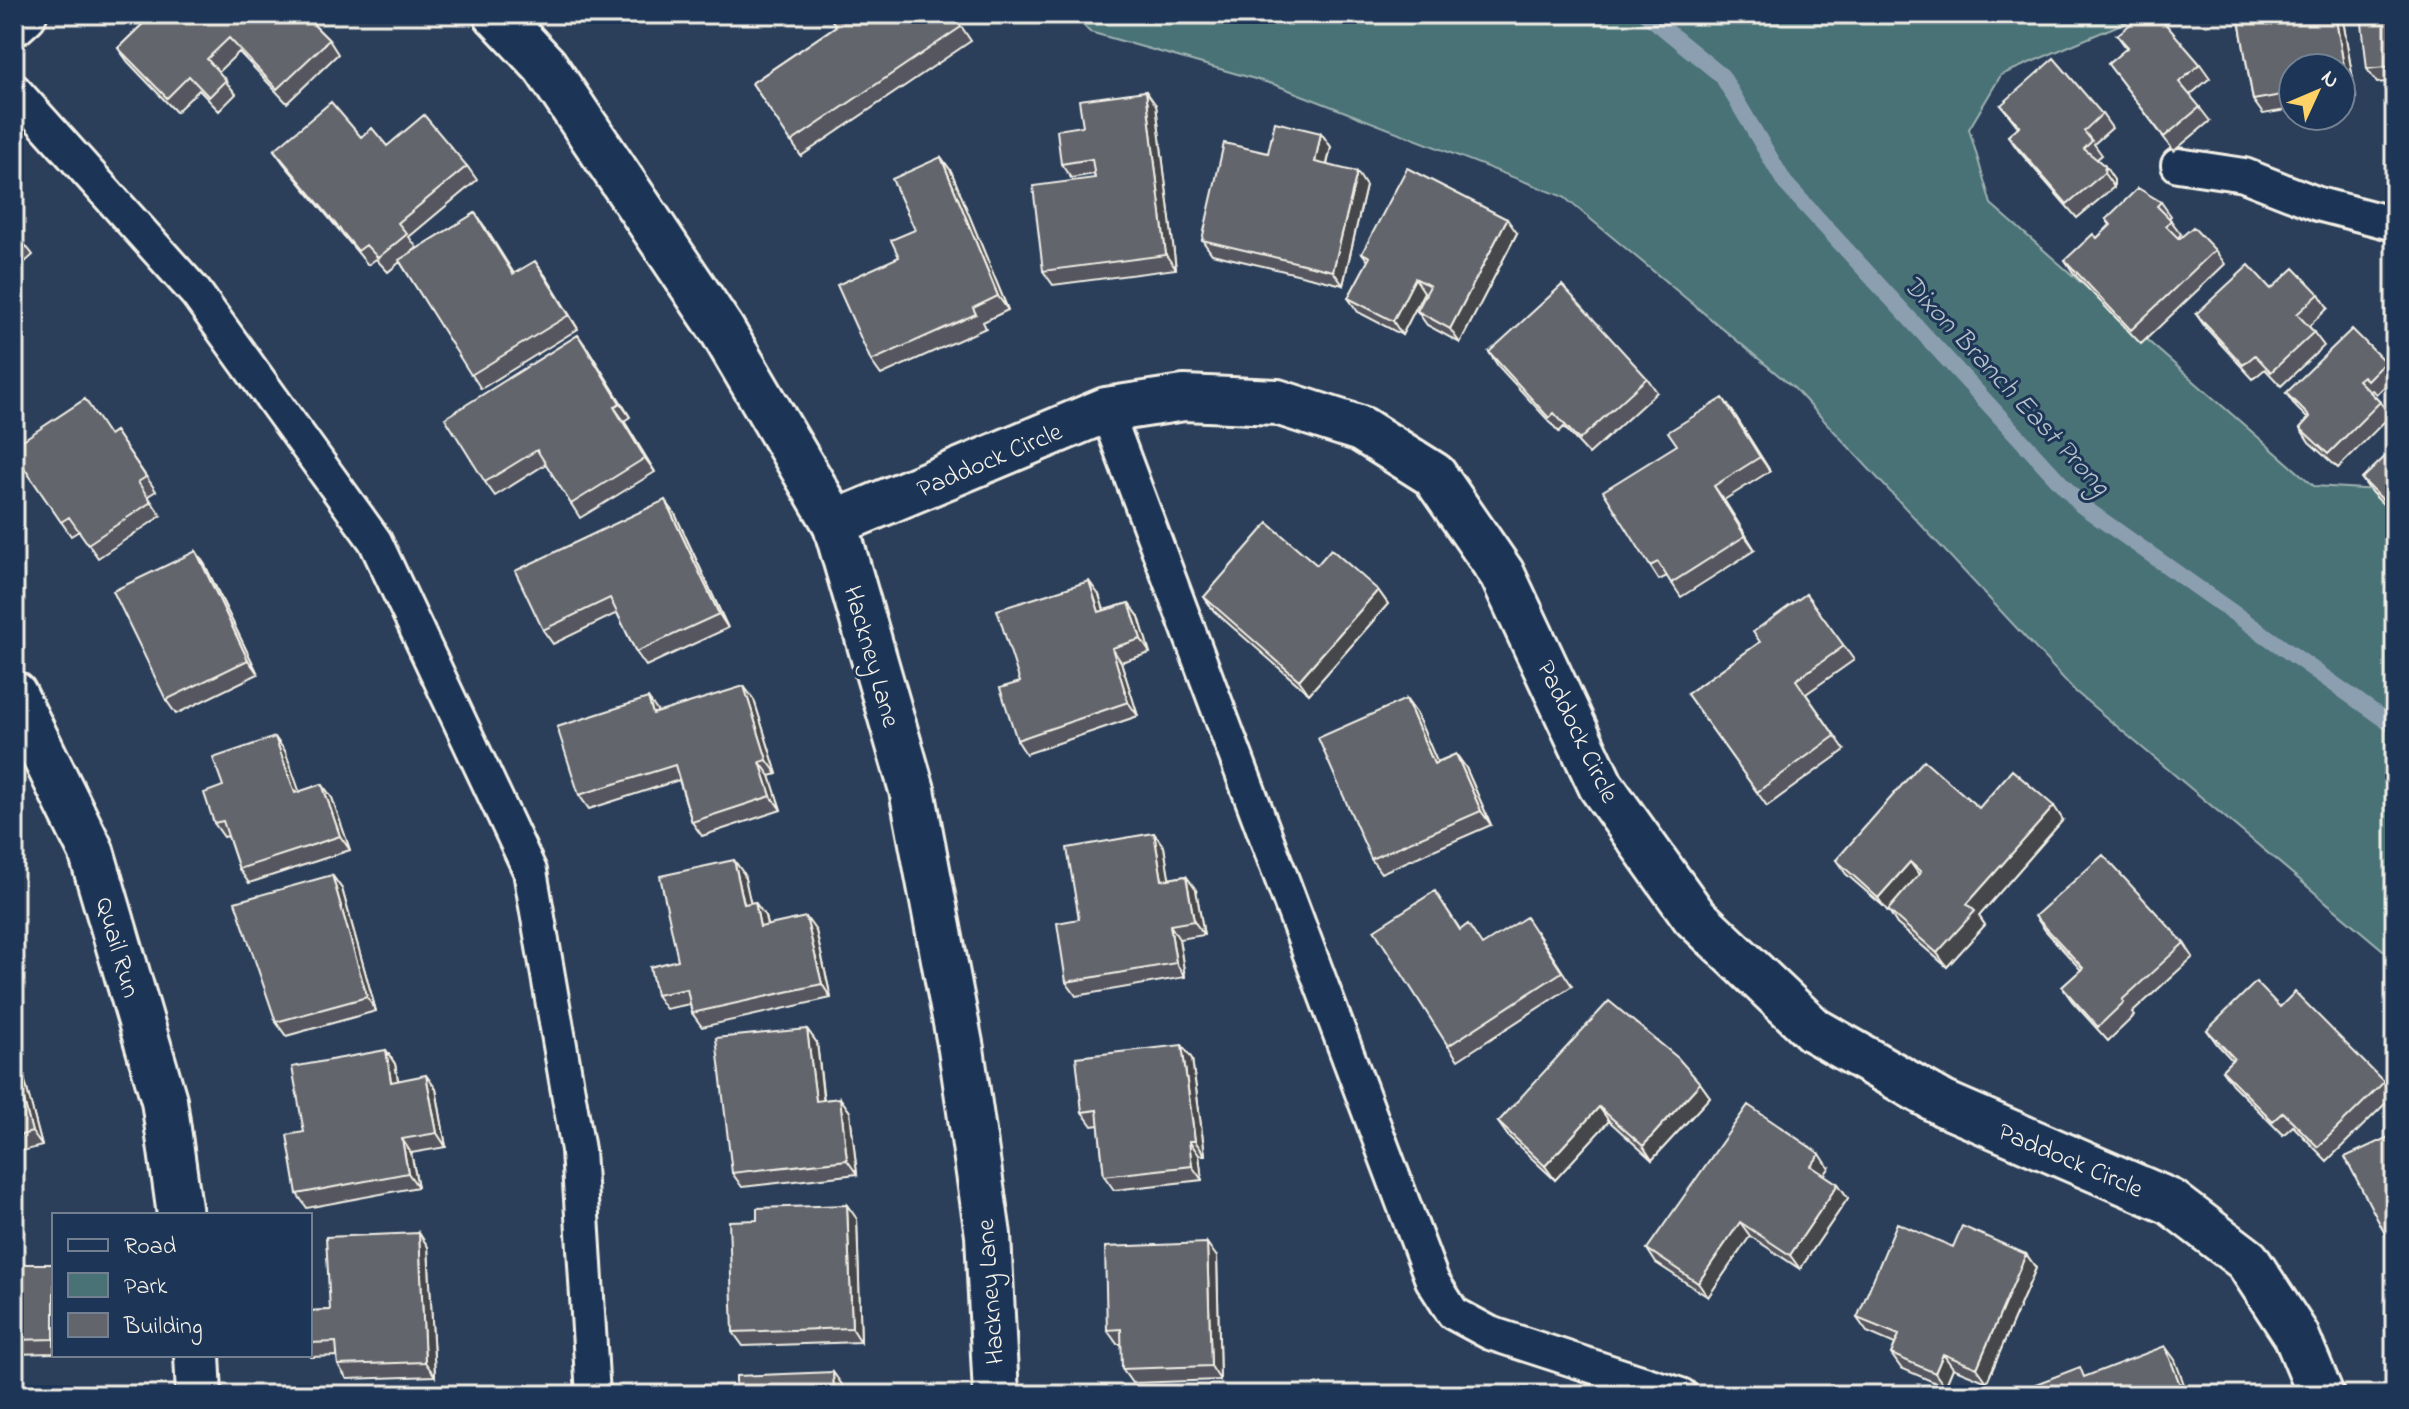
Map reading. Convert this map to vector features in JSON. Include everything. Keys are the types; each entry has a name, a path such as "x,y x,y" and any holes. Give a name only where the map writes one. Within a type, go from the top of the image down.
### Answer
{"street":[{"path":"14,23 24,14"},
{"name":"Hackney Lane","path":"496,14 545,66 722,330 835,523 912,790 961,1049 988,1235 996,1395"},
{"name":"Paddock Circle","path":"835,523 1106,410 1184,398 1277,402 1361,429 1434,475 1502,574 1601,786 1694,916 1814,1030 1944,1104 2171,1202 2247,1260 2296,1335 2321,1395"},
{"name":"Quail Run","path":"14,694 91,851 164,1100 180,1213"},
{"path":"197,1357 199,1395"}],"lane":[{"path":"14,90 196,293 375,541 530,871 578,1150 593,1395"},
{"path":"2178,165 2244,175 2318,204 2395,224"},
{"path":"1106,410 1432,1280 1453,1313 1490,1333 1681,1395"}],"green space":[{"path":"1072,14 2145,14 2001,75 1969,129 1991,204 2314,486 2395,491 2395,960 2076,692 1794,388 1564,197 1276,85 1090,32"}],"building":[{"path":"153,14 303,14 329,40 277,89 229,38 207,59 226,80 209,97 189,76 167,98 118,48"},
{"path":"827,14 953,14 961,27 791,142 752,83 836,26"},
{"path":"2143,14 2157,14 2200,64 2179,82 2200,107 2164,137 2108,64 2128,47 2117,35"},
{"path":"2238,14 2335,14 2342,52 2277,52 2277,96 2253,100"},
{"path":"2361,14 2395,14 2395,77 2394,66 2367,69"},
{"path":"2054,58 2102,114 2084,131 2092,141 2084,149 2105,166 2104,173 2067,204 2008,136 2020,126 2001,105"},
{"path":"1146,91 1166,255 1043,271 1033,186 1095,178 1092,159 1061,164 1057,130 1083,126 1079,100"},
{"path":"331,102 361,137 372,128 387,146 424,115 467,166 398,223 407,234 378,258 366,245 358,251 274,150"},
{"path":"1275,122 1321,133 1315,162 1357,172 1333,271 1202,240 1224,143 1268,153"},
{"path":"941,157 998,296 973,308 976,314 871,361 837,285 899,257 891,240 915,230 892,179"},
{"path":"1407,168 1507,219 1450,329 1417,311 1430,286 1415,278 1393,321 1348,298 1370,257 1362,253"},
{"path":"2138,188 2161,202 2157,206 2171,220 2166,226 2179,239 2193,227 2215,250 2131,330 2065,260 2093,234 2097,238 2111,225 2106,219"},
{"path":"475,213 513,274 535,261 569,315 471,375 399,260"},
{"path":"14,231 23,241 14,249"},
{"path":"2249,265 2271,289 2294,268 2319,294 2297,314 2314,332 2271,372 2255,355 2243,365 2196,314"},
{"path":"1562,285 1647,378 1579,440 1554,413 1549,418 1489,352"},
{"path":"2352,329 2385,362 2367,380 2363,376 2358,380 2380,402 2328,454 2300,428 2310,417 2286,393"},
{"path":"578,335 620,403 614,407 645,458 571,504 537,450 485,482 445,418"},
{"path":"1723,398 1760,457 1714,486 1745,536 1671,583 1658,562 1650,566 1603,491 1677,445 1668,432"},
{"path":"85,399 109,435 115,431 146,477 138,482 151,502 88,544 69,517 61,522 14,453 14,446"},
{"path":"2395,447 2395,512 2362,479"},
{"path":"665,500 719,614 636,652 610,598 543,630 515,571"},
{"path":"1268,523 1317,565 1331,549 1378,590 1299,680 1204,597"},
{"path":"196,551 248,660 166,700 113,591"},
{"path":"1089,581 1099,612 1129,603 1141,639 1112,648 1128,702 1017,740 1000,688 1020,682 997,610"},
{"path":"1806,594 1844,646 1796,680 1835,736 1757,792 1687,694 1760,642 1753,632"},
{"path":"744,686 767,760 760,762 771,796 692,822 675,765 579,795 557,727 648,698 653,714"},
{"path":"1406,699 1434,764 1456,754 1481,811 1371,859 1318,738"},
{"path":"275,737 295,793 322,784 340,836 239,869 223,821 214,823 204,793 223,786 213,758"},
{"path":"1924,760 1979,808 2012,770 2054,806 1967,904 1975,911 1937,953 1888,910 1921,872 1910,862 1878,898 1836,860"},
{"path":"1154,833 1162,880 1186,876 1194,921 1170,925 1176,963 1066,982 1057,923 1079,919 1067,848"},
{"path":"2103,855 2184,943 2122,1000 2124,1002 2098,1027 2062,987 2083,968 2035,916"},
{"path":"734,860 744,904 755,902 760,927 806,917 822,984 692,1013 687,989 656,995 650,967 678,960 660,876"},
{"path":"332,875 367,997 276,1022 235,902"},
{"path":"1435,891 1460,930 1468,924 1482,945 1526,917 1562,972 1448,1046 1374,930"},
{"path":"2256,982 2280,1007 2295,992 2384,1082 2318,1147 2283,1112 2273,1121 2222,1070 2234,1058 2207,1030"},
{"path":"1609,1001 1678,1058 1700,1083 1643,1146 1599,1107 1545,1166 1498,1122"},
{"path":"807,1029 816,1101 840,1098 847,1160 732,1173 716,1038"},
{"path":"1182,1045 1195,1141 1189,1141 1192,1166 1104,1176 1097,1110 1082,1112 1076,1057"},
{"path":"386,1050 391,1082 426,1075 437,1133 402,1139 408,1173 297,1194 287,1135 304,1132 292,1067"},
{"path":"14,1063 32,1132 14,1137"},
{"path":"1748,1105 1820,1154 1811,1166 1838,1184 1790,1255 1740,1222 1698,1283 1647,1249"},
{"path":"2395,1134 2395,1253 2345,1157"},
{"path":"847,1205 852,1328 733,1332 729,1221 757,1220 757,1208"},
{"path":"1897,1223 1953,1247 1962,1226 2026,1254 1977,1368 1943,1354 1935,1373 1891,1354 1899,1335 1857,1318"},
{"path":"419,1233 425,1362 338,1365 336,1342 312,1343 312,1311 330,1310 326,1237"},
{"path":"1207,1243 1211,1366 1122,1369 1121,1329 1107,1330 1105,1247"},
{"path":"14,1264 52,1264 52,1339 14,1340"},
{"path":"2165,1346 2184,1395 2016,1395 2015,1392 2080,1367 2084,1377"},
{"path":"833,1372 834,1395 736,1395 736,1376"}],"waterway":[{"name":"Dixon Branch East Prong","path":"1646,14 1722,76 1785,183 2082,506 2395,727"}]}
